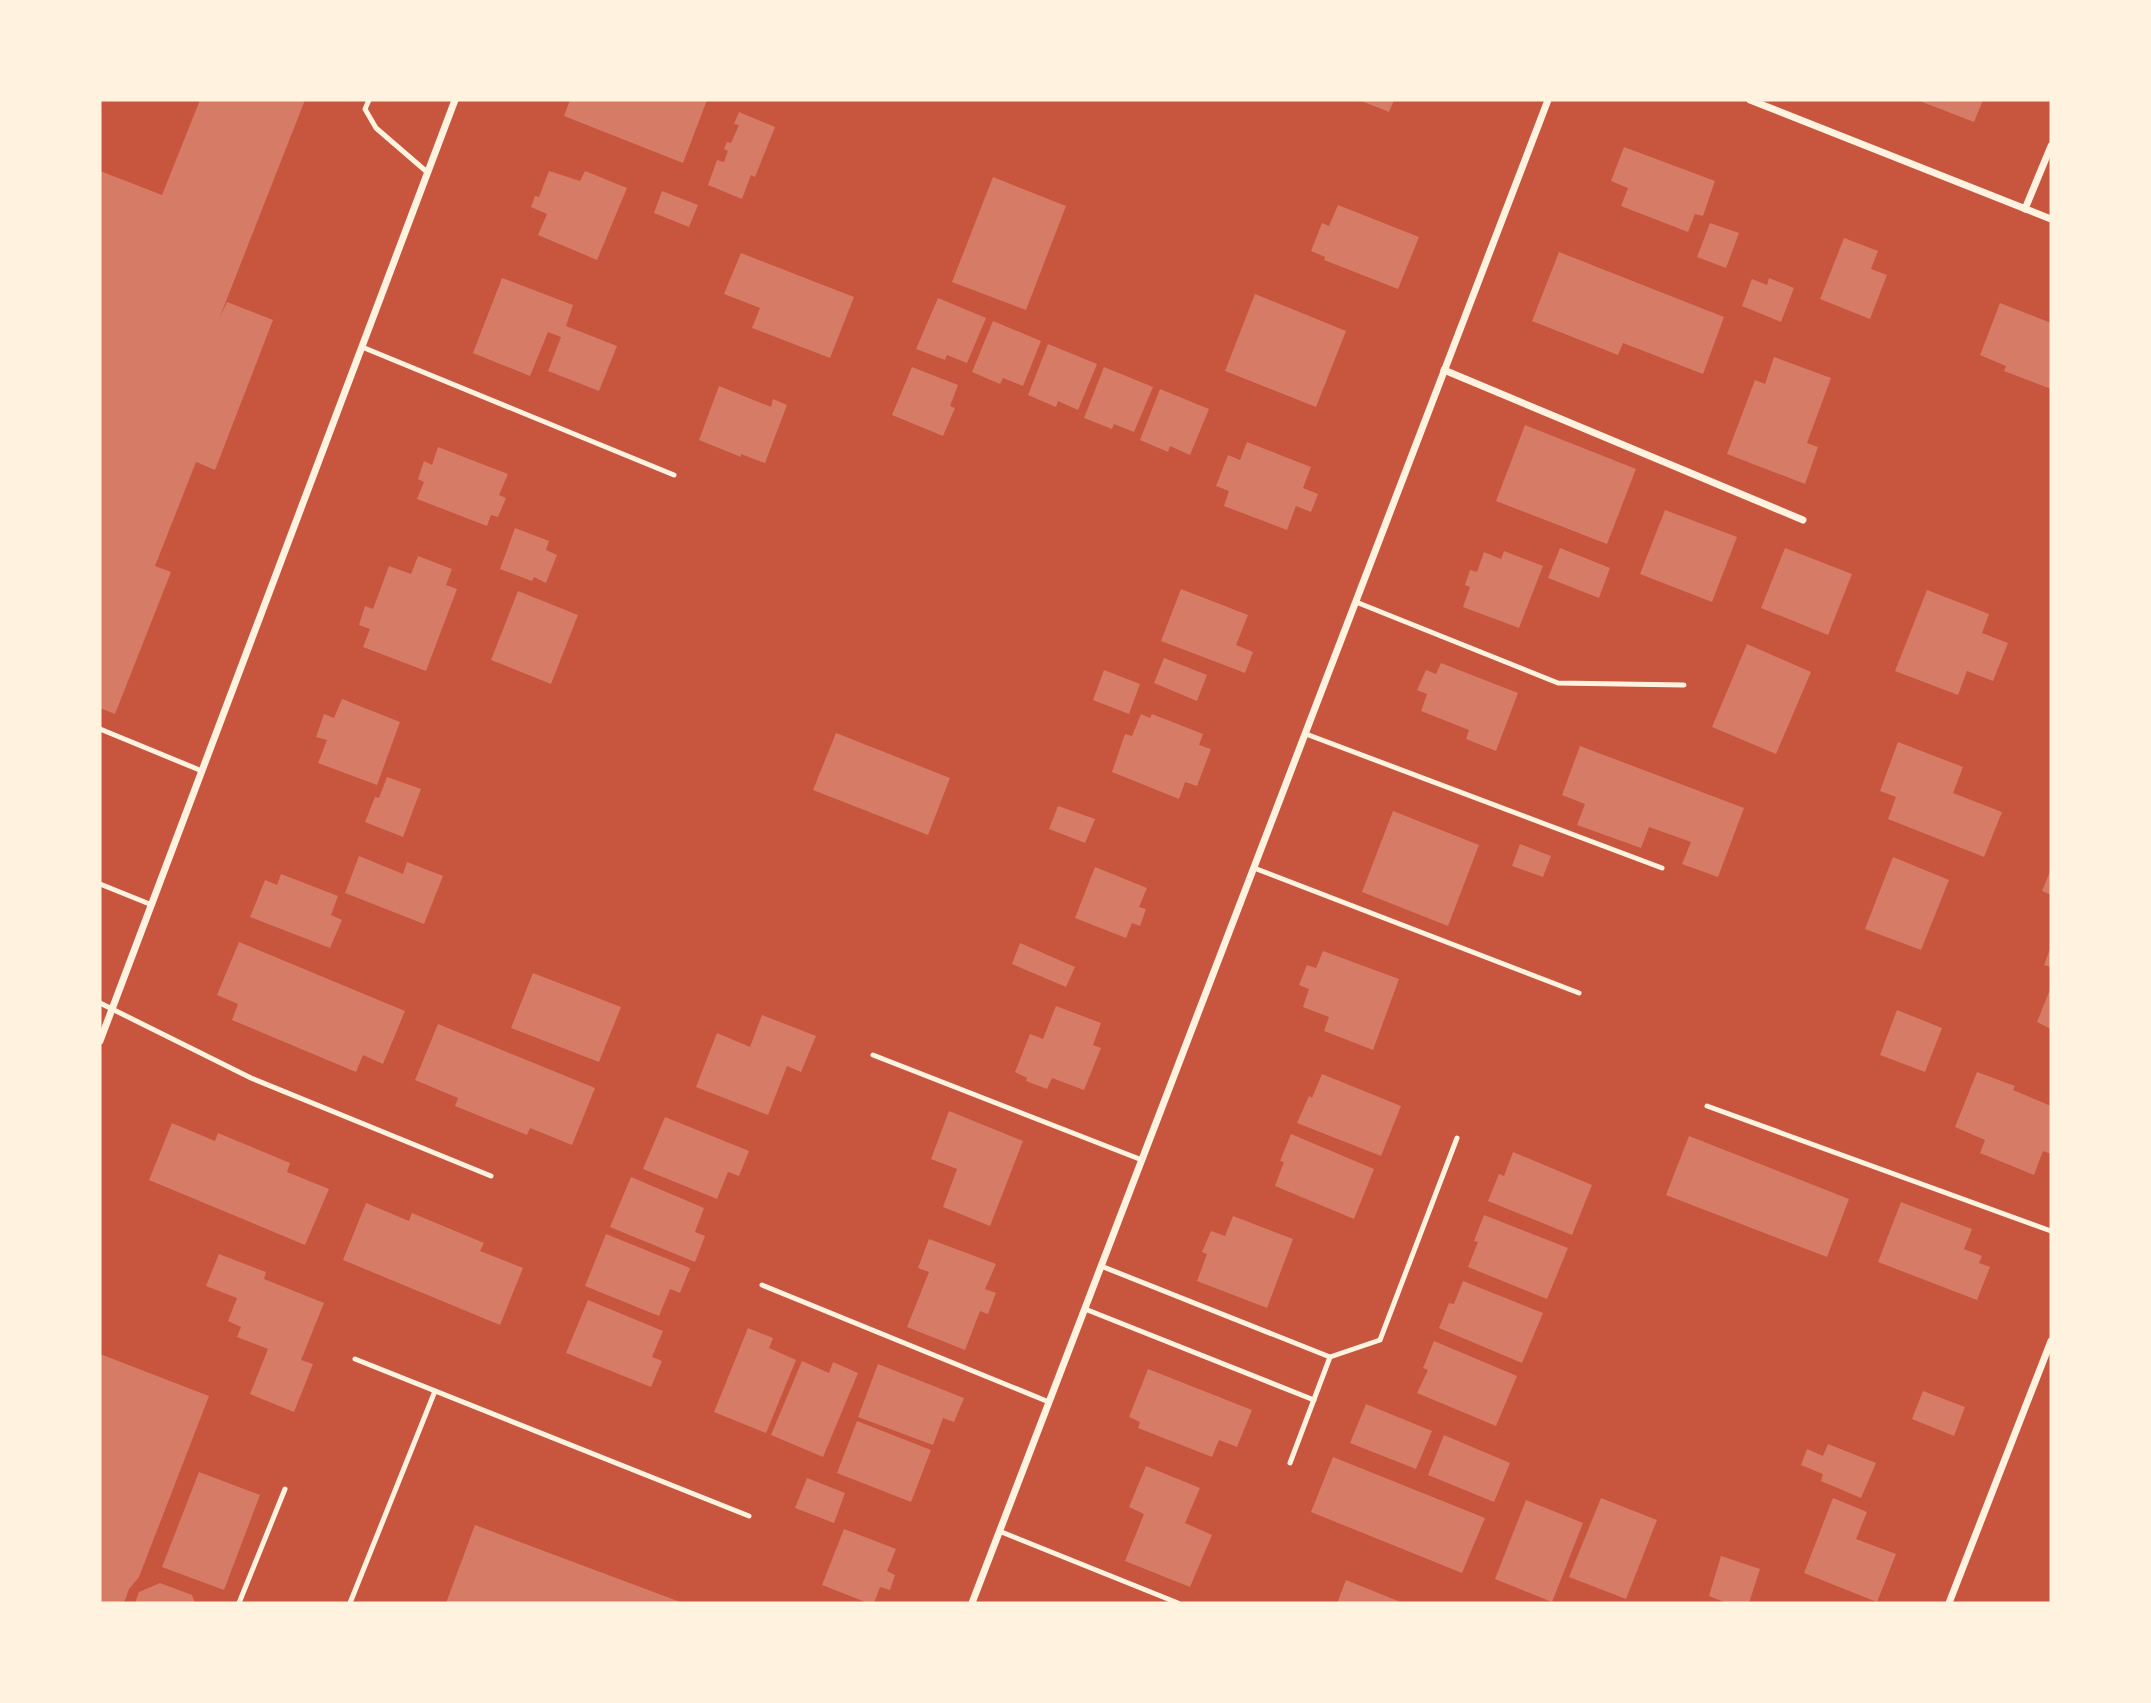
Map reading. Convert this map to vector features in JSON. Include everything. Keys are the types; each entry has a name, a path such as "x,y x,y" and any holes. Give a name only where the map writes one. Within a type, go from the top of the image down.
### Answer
{"street":[{"path":"100,1041 455,100"},
{"path":"972,1603 1548,100"},
{"path":"1749,100 2051,219"},
{"path":"2025,209 2051,146"},
{"path":"1444,370 1804,520"},
{"path":"1949,1603 2051,1341"}],"lane":[{"path":"369,100 365,109 376,128 427,172"},
{"path":"362,347 674,475"},
{"path":"1356,602 1558,683 1684,685"},
{"path":"100,729 202,771"},
{"path":"1306,734 1662,868"},
{"path":"1254,868 1579,993"},
{"path":"100,884 152,905"},
{"path":"100,1003 251,1078 491,1176"},
{"path":"873,1055 1142,1160"},
{"path":"1707,1106 2051,1231"},
{"path":"1101,1266 1330,1357 1380,1340 1457,1138"},
{"path":"761,1285 1049,1402"},
{"path":"1085,1309 1314,1400"},
{"path":"1290,1462 1330,1357"},
{"path":"355,1359 749,1516"},
{"path":"351,1603 435,1391"},
{"path":"239,1603 285,1489"},
{"path":"999,1531 1178,1603"}],"building":[{"path":"200,100 305,100 219,319 227,302 273,320 215,470 196,462 155,566 171,572 115,714 100,708 100,171 162,195"},
{"path":"570,100 707,100 683,163 564,116"},
{"path":"1359,100 1394,100 1389,112"},
{"path":"1917,100 1983,100 1974,122"},
{"path":"739,112 775,127 755,177 751,175 742,199 708,185 717,160 724,162 728,151 724,149 727,142 731,143 739,125 734,124"},
{"path":"1624,147 1715,181 1703,216 1695,214 1688,232 1621,206 1628,188 1611,181"},
{"path":"549,171 580,181 585,171 627,188 597,260 538,235 547,214 531,207 535,196 539,197"},
{"path":"993,177 1066,206 1026,310 952,282"},
{"path":"662,191 698,205 689,227 654,213"},
{"path":"1338,205 1419,237 1398,289 1324,260 1325,257 1311,251 1322,223 1329,226"},
{"path":"1710,223 1739,233 1726,268 1697,257"},
{"path":"1844,238 1878,251 1871,269 1887,275 1870,319 1820,299"},
{"path":"1559,252 1724,317 1703,374 1623,343 1618,355 1532,321"},
{"path":"741,253 854,297 830,358 752,328 760,308 724,294"},
{"path":"502,278 573,305 566,326 617,346 599,391 548,371 561,337 548,332 530,376 473,353"},
{"path":"1769,278 1794,288 1781,322 1742,306 1752,279 1767,285"},
{"path":"1255,294 1346,331 1316,407 1225,371"},
{"path":"938,298 986,318 967,363 947,355 945,360 916,349"},
{"path":"2000,303 2051,323 2051,389 2004,371 2006,366 1980,355"},
{"path":"993,321 1041,341 1023,386 1003,378 1000,384 972,372"},
{"path":"1048,344 1097,364 1078,410 1058,401 1056,407 1028,395"},
{"path":"1774,357 1831,378 1807,443 1818,447 1805,484 1727,454 1755,380 1765,384"},
{"path":"912,367 958,385 950,406 955,408 943,436 892,415"},
{"path":"1104,367 1153,387 1134,432 1114,424 1112,429 1084,418"},
{"path":"719,386 771,407 773,399 787,405 765,463 741,454 741,457 699,440"},
{"path":"1160,389 1209,409 1190,455 1170,446 1168,452 1140,440"},
{"path":"1525,425 1636,469 1607,544 1496,501"},
{"path":"1247,442 1311,467 1303,488 1318,494 1311,512 1296,506 1287,530 1224,506 1229,491 1216,486 1228,455 1240,460"},
{"path":"438,447 508,474 499,495 506,498 498,517 491,515 487,526 417,499 424,482 418,479 424,461 432,465"},
{"path":"1665,510 1737,537 1712,602 1640,574"},
{"path":"515,528 549,541 546,550 557,555 546,583 534,577 532,581 500,569"},
{"path":"1560,548 1610,568 1599,598 1548,578"},
{"path":"1785,548 1852,574 1828,635 1761,608"},
{"path":"1504,551 1543,566 1519,628 1463,607 1470,587 1465,585 1470,570 1477,572 1484,552 1501,559"},
{"path":"418,556 452,569 446,585 457,589 426,671 363,647 370,629 359,625 365,606 373,609 389,566 411,574"},
{"path":"1181,589 1248,615 1236,645 1253,652 1245,673 1161,641"},
{"path":"1927,590 1989,614 1982,633 2008,643 1993,681 1967,671 1958,695 1895,671"},
{"path":"518,591 578,615 551,684 491,660"},
{"path":"1747,644 1811,672 1776,754 1712,727"},
{"path":"1164,658 1207,675 1197,701 1154,683"},
{"path":"1441,663 1518,693 1496,751 1466,739 1469,730 1421,711 1427,694 1417,690 1426,670 1436,674"},
{"path":"1104,670 1140,684 1129,714 1093,700"},
{"path":"342,699 400,722 377,785 318,763 327,740 316,737 324,714 334,718"},
{"path":"1141,714 1150,718 1152,714 1203,734 1199,745 1211,749 1197,786 1185,782 1179,799 1112,772 1125,734 1132,736"},
{"path":"836,733 950,778 928,835 813,790"},
{"path":"1898,742 1963,767 1953,793 2002,812 1984,857 1888,819 1896,797 1880,791"},
{"path":"1580,746 1744,808 1718,877 1682,864 1691,842 1649,827 1641,848 1577,825 1585,804 1562,795"},
{"path":"387,777 421,789 403,837 365,822"},
{"path":"1058,806 1095,819 1085,843 1049,829"},
{"path":"1393,811 1479,845 1448,926 1362,892"},
{"path":"1520,844 1551,856 1543,877 1512,866"},
{"path":"359,856 403,874 407,862 443,876 424,924 345,893"},
{"path":"1893,857 1949,880 1921,950 1865,929"},
{"path":"1095,867 1147,888 1139,907 1146,909 1140,926 1132,923 1126,938 1075,918"},
{"path":"2051,869 2051,895 2042,891"},
{"path":"281,874 338,896 331,915 342,920 330,948 250,917 265,880 277,885"},
{"path":"239,942 405,1011 383,1064 363,1055 356,1072 232,1020 238,1004 217,995"},
{"path":"1020,943 1075,967 1066,987 1012,964"},
{"path":"2051,946 2051,967 2044,965"},
{"path":"1323,951 1399,979 1373,1050 1324,1031 1329,1017 1303,1007 1309,989 1299,985 1307,965 1316,968"},
{"path":"533,973 621,1007 599,1062 511,1028"},
{"path":"2051,987 2051,1029 2037,1022"},
{"path":"1056,1006 1101,1023 1093,1045 1101,1048 1084,1090 1052,1078 1047,1089 1026,1081 1027,1078 1015,1072 1030,1034 1043,1039"},
{"path":"1897,1010 1942,1028 1925,1072 1880,1055"},
{"path":"762,1015 816,1036 801,1072 787,1066 768,1115 696,1087 717,1033 750,1047"},
{"path":"438,1024 595,1088 572,1145 530,1128 527,1135 455,1106 458,1098 415,1080"},
{"path":"1977,1072 2015,1086 2013,1090 2051,1106 2051,1154 2043,1151 2034,1175 1980,1153 1985,1140 1955,1127"},
{"path":"1322,1074 1401,1106 1381,1156 1297,1123"},
{"path":"949,1111 1023,1141 990,1226 943,1207 957,1169 931,1159"},
{"path":"665,1117 749,1151 739,1176 728,1172 717,1199 643,1169"},
{"path":"172,1123 215,1141 218,1133 290,1163 287,1172 329,1189 305,1245 149,1180"},
{"path":"1291,1134 1374,1169 1354,1219 1275,1186 1284,1162 1280,1161"},
{"path":"1689,1136 1849,1199 1827,1257 1666,1195"},
{"path":"1513,1152 1592,1185 1572,1235 1488,1201 1499,1174 1504,1176"},
{"path":"631,1177 704,1208 695,1232 705,1236 695,1262 610,1227"},
{"path":"1901,1202 1972,1229 1964,1249 1982,1256 1979,1263 1990,1267 1977,1300 1878,1262"},
{"path":"366,1203 409,1221 412,1213 484,1243 480,1251 523,1268 500,1325 343,1260"},
{"path":"1484,1215 1568,1248 1547,1299 1468,1267 1478,1242 1474,1241"},
{"path":"1233,1216 1293,1239 1267,1308 1197,1281 1207,1254 1202,1252 1211,1231 1225,1236"},
{"path":"606,1234 690,1268 680,1293 670,1289 659,1316 585,1286"},
{"path":"929,1239 996,1264 985,1289 996,1293 988,1314 980,1311 965,1350 907,1327 929,1272 918,1268"},
{"path":"219,1254 266,1272 264,1279 324,1303 301,1360 313,1364 294,1412 250,1394 268,1349 237,1337 241,1327 228,1321 237,1298 206,1286"},
{"path":"1463,1281 1543,1313 1522,1363 1439,1328 1449,1303 1454,1304"},
{"path":"588,1300 663,1331 652,1357 662,1361 651,1387 566,1353"},
{"path":"748,1328 773,1338 769,1348 796,1360 766,1433 714,1412"},
{"path":"1434,1341 1517,1376 1496,1426 1417,1393 1428,1370 1423,1368"},
{"path":"100,1354 209,1396 139,1577 129,1589 124,1603 100,1603"},
{"path":"802,1361 829,1373 833,1362 858,1373 823,1457 771,1435"},
{"path":"878,1364 964,1398 954,1422 943,1418 933,1445 858,1417"},
{"path":"1148,1369 1252,1410 1237,1447 1219,1440 1212,1457 1138,1428 1140,1422 1129,1417"},
{"path":"1923,1391 1965,1407 1954,1436 1912,1419"},
{"path":"1366,1404 1432,1431 1416,1469 1350,1443"},
{"path":"857,1421 931,1450 911,1502 837,1473"},
{"path":"1444,1435 1510,1463 1494,1502 1428,1475"},
{"path":"1828,1444 1876,1463 1861,1498 1821,1481 1823,1474 1801,1465 1807,1449 1823,1456"},
{"path":"1333,1457 1485,1518 1462,1573 1311,1512"},
{"path":"1146,1466 1200,1488 1185,1523 1212,1535 1190,1587 1125,1561 1144,1514 1129,1507"},
{"path":"199,1472 260,1495 224,1590 162,1567"},
{"path":"807,1478 845,1493 834,1523 795,1508"},
{"path":"1601,1498 1657,1520 1626,1599 1569,1577"},
{"path":"1833,1498 1867,1512 1856,1539 1896,1554 1877,1602 1804,1573"},
{"path":"1526,1500 1583,1523 1552,1602 1495,1579"},
{"path":"475,1525 683,1603 446,1603"},
{"path":"844,1529 896,1549 887,1571 895,1575 890,1590 880,1587 874,1603 822,1585"},
{"path":"1721,1556 1760,1569 1749,1603 1727,1603 1709,1596"},
{"path":"1346,1580 1403,1603 1337,1603"},
{"path":"160,1583 192,1595 195,1603 135,1603 139,1592"}]}
